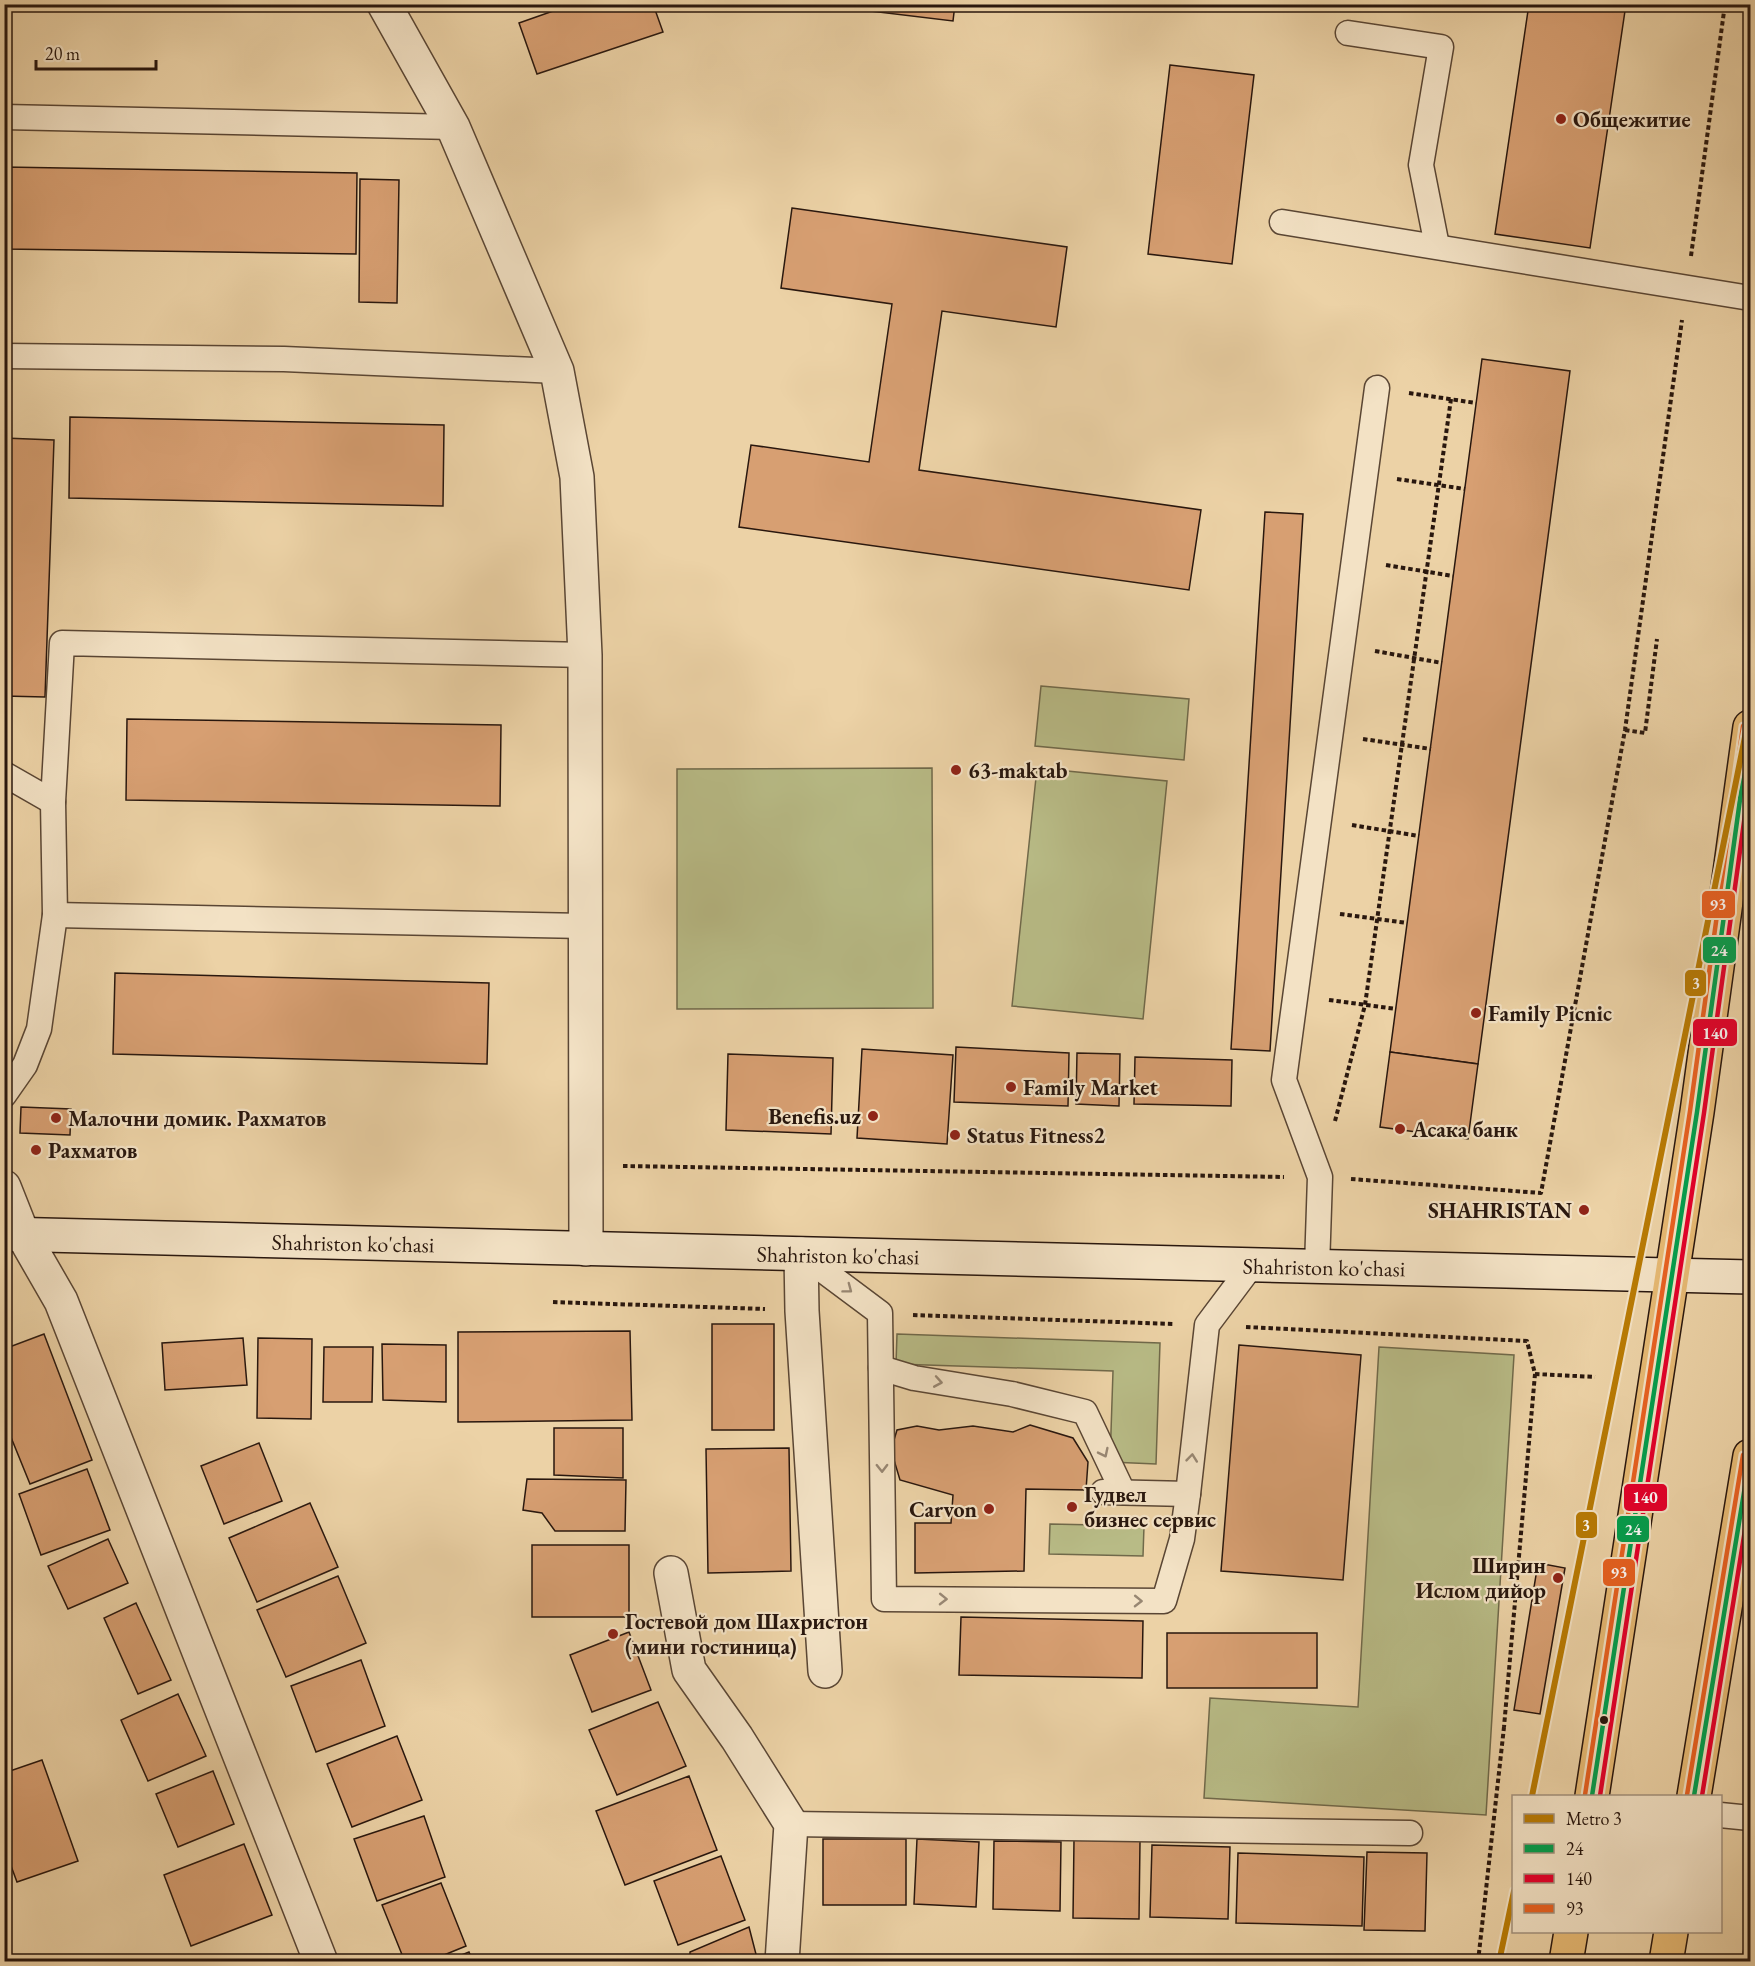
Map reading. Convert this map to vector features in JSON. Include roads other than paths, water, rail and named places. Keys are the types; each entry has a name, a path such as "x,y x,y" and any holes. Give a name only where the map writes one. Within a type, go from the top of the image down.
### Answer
{"main road":[{"path":"1592,1795 1744,815 1750,727"},
{"path":"1694,1795 1750,1456"},
{"path":"1566,1962 1571,1933"},
{"path":"1666,1962 1671,1933"}],"street":[{"path":"384,4 453,128 557,371 577,477 585,655 586,1249"},
{"path":"4,1187 14,1234 61,1301 321,1962"},
{"name":"Shahriston ko'chasi","path":"14,1234 1750,1277"},
{"path":"801,1254 802,1311 825,1671"},
{"path":"671,1573 688,1670 737,1738 791,1824 782,1962"}],"lane":[{"path":"1348,33 1441,47 1421,165 1437,246"},
{"path":"4,117 453,128"},
{"path":"1282,222 1750,298"},
{"path":"4,356 284,359 557,371"},
{"path":"1317,1267 1320,1177 1284,1080 1377,388"},
{"path":"4,1095 25,1065 39,1029 55,915 53,802 62,643 585,655"},
{"path":"4,774 53,802"},
{"path":"55,915 585,926"},
{"path":"801,1254 880,1313 889,1498 884,1599 1164,1601 1182,1539 1207,1325 1252,1265"},
{"path":"881,1368 914,1378 1012,1394 1085,1412 1113,1492 1188,1494"},
{"path":"1722,1815 1750,1818"},
{"path":"791,1824 1410,1833"}],"metro line":[{"name":"3","path":"1532,1795 1750,712"},
{"name":"3","path":"1499,1962 1512,1900"}],"place":[{"name":"Общежитие","path":"1561,119"},
{"name":"63-maktab","path":"956,770"},
{"name":"Family Picnic","path":"1476,1013"},
{"name":"Family Market","path":"1011,1087"},
{"name":"Benefis.uz","path":"873,1116"},
{"name":"Малочни домик. Рахматов","path":"56,1118"},
{"name":"Асака банк","path":"1400,1129"},
{"name":"Status Fitness2","path":"955,1135"},
{"name":"Рахматов","path":"36,1150"},
{"name":"SHAHRISTAN","path":"1584,1210"},
{"name":"Гудвел бизнес сервис","path":"1072,1507"},
{"name":"Carvon","path":"989,1509"},
{"name":"Ширин Ислом дийор","path":"1558,1578"},
{"name":"Гостевой дом Шахристон (мини гостиница)","path":"613,1634"}]}
